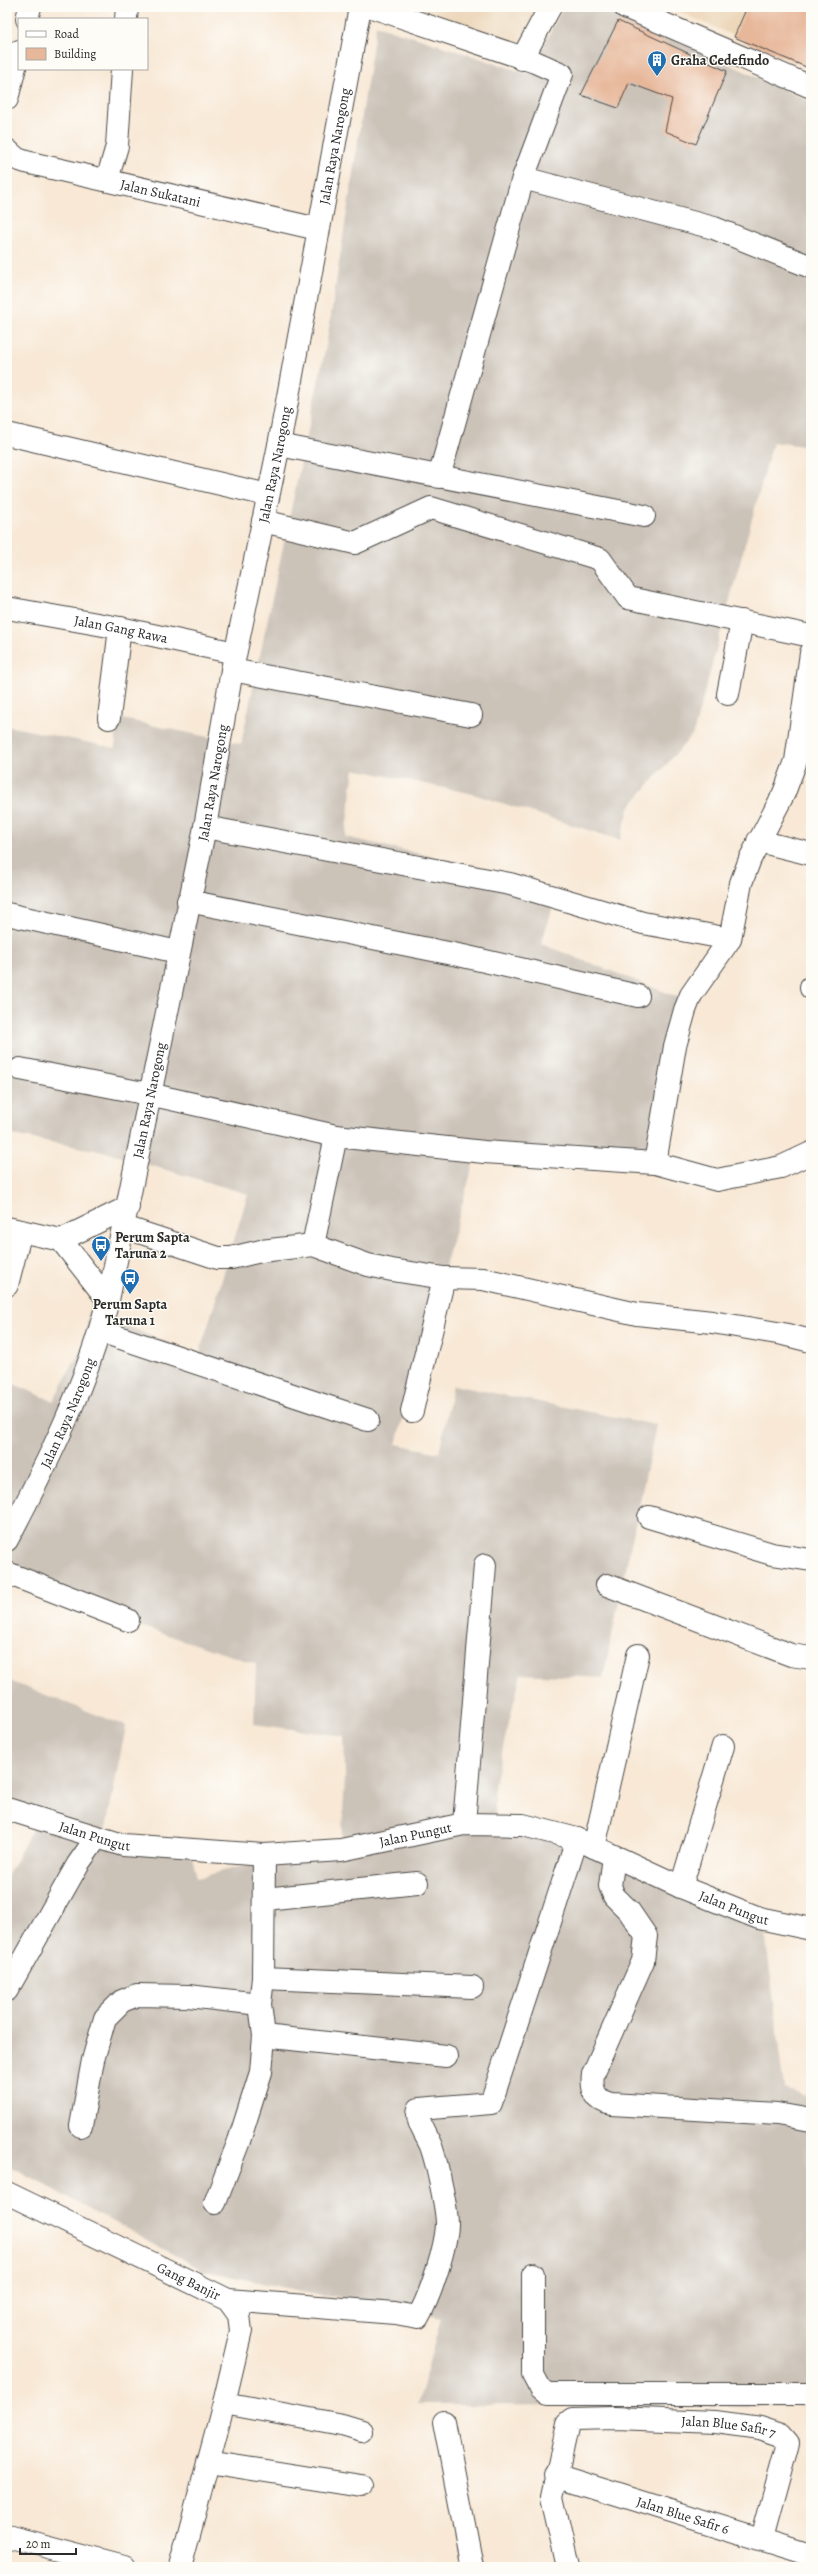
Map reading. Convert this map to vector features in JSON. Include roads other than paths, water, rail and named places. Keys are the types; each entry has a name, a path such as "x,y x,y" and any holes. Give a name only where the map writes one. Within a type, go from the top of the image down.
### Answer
{"street":[{"path":"27,18 30,7"},
{"path":"126,18 127,7"},
{"name":"Jalan Raya Narogong","path":"7,1540 40,1477 81,1382 100,1331 108,1300 126,1217 188,901 205,826 233,662 279,445 360,7"},
{"path":"372,7 562,74 523,178 439,477"},
{"path":"522,59 550,7"},
{"path":"625,7 811,87"},
{"path":"7,99 18,55"},
{"path":"107,180 117,146 122,70"},
{"name":"Jalan Sukatani","path":"7,150 17,159 26,162 318,229"},
{"path":"523,178 714,228 811,267"},
{"path":"7,434 268,495"},
{"path":"279,445 644,516"},
{"path":"263,521 355,543 431,508 600,559 628,598 811,636"},
{"name":"Jalan Gang Rawa","path":"7,608 120,628 233,662 471,715"},
{"path":"728,694 742,621"},
{"path":"109,718 120,628"},
{"path":"655,1163 679,1028 691,995 730,939 741,883 758,841 784,793 796,761 811,653"},
{"path":"205,826 510,884 643,923 730,939"},
{"path":"758,841 811,854"},
{"path":"188,901 463,956 638,996"},
{"path":"7,914 178,952"},
{"path":"20,1069 149,1094 336,1136 484,1152 655,1163 717,1180 781,1167 811,1152"},
{"path":"313,1245 336,1136"},
{"path":"7,1285 14,1229 61,1240 126,1217 218,1258 231,1258 261,1251 313,1245 368,1265 444,1278 483,1279 637,1314 712,1322 783,1334 811,1341"},
{"path":"61,1240 108,1300"},
{"path":"412,1411 444,1278"},
{"path":"100,1331 368,1420"},
{"path":"649,1517 772,1554 811,1560"},
{"path":"464,1824 485,1565"},
{"path":"7,1573 128,1620"},
{"path":"607,1585 790,1655 811,1658"},
{"path":"228,2300 395,2313 418,2317 430,2291 447,2224 432,2148 423,2131 418,2112 419,2109 490,2103 586,1843 638,1655"},
{"path":"681,1887 723,1746"},
{"name":"Jalan Pungut","path":"7,1809 123,1845 264,1855 340,1850 464,1824 523,1825 586,1843 681,1887 759,1918 811,1929"},
{"path":"7,1990 78,1864 97,1837"},
{"path":"215,2203 239,2141 261,2072 264,2036 260,2004 263,1978 265,1899 264,1855"},
{"path":"614,1857 610,1886 614,1896 629,1911 646,1936 643,1961 593,2074 592,2085 595,2094 601,2102 612,2104 777,2114 811,2120"},
{"path":"265,1899 417,1884"},
{"path":"263,1978 472,1987"},
{"path":"81,2126 93,2060 105,2018 122,2001 137,1995 188,1996 260,2004"},
{"path":"264,2036 446,2056"},
{"name":"Gang Banjir","path":"7,2193 228,2300 239,2315 241,2331 224,2403 180,2567"},
{"path":"533,2274 533,2374 540,2388 547,2394 811,2394"},
{"path":"224,2403 342,2425 362,2431"},
{"name":"Jalan Blue Safir 7","path":"555,2475 568,2422 573,2419 715,2422 760,2428 781,2435 788,2443 762,2538"},
{"path":"444,2422 472,2567"},
{"path":"208,2462 361,2486"},
{"path":"555,2475 552,2497 568,2567"},
{"name":"Jalan Blue Safir 6","path":"555,2475 762,2538 811,2555"},
{"path":"7,2536 125,2567"}],"place":[{"name":"Graha Cedefindo","path":"657,77"},
{"name":"Perum Sapta Taruna 2","path":"101,1262"},
{"name":"Perum Sapta Taruna 1","path":"130,1295"}]}
